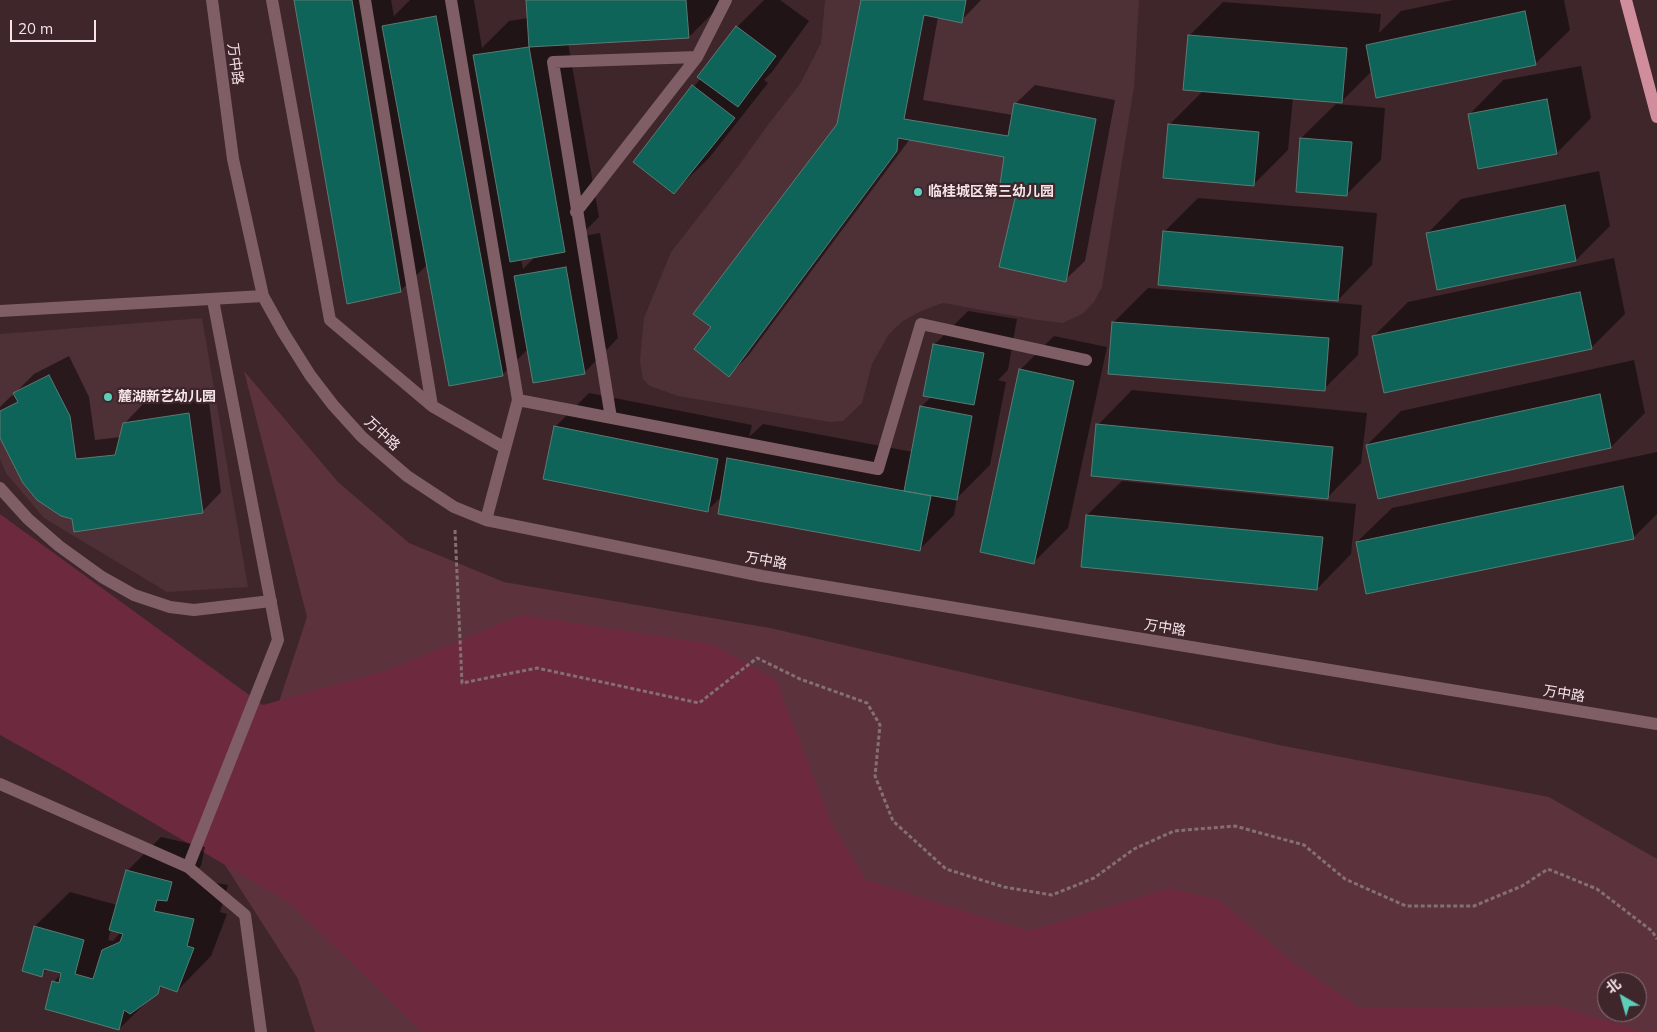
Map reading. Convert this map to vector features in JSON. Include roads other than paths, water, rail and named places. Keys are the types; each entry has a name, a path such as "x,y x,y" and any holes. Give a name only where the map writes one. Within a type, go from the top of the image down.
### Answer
{"main road":[{"path":"1626,0 1657,117"}],"street":[{"name":"万中路","path":"212,0 233,159 263,296 282,332 333,405 362,437 407,476 454,507 486,520 762,576 1657,724"},
{"path":"272,0 330,320 432,406 505,448"},
{"path":"364,0 432,406"},
{"path":"450,0 518,400 486,520"},
{"path":"576,212 697,57 726,0"},
{"path":"611,418 553,62 697,57"},
{"path":"0,311 263,296"},
{"path":"188,867 278,640 213,300"},
{"path":"518,400 878,469 921,324 1086,360"},
{"path":"0,488 28,519 59,546 102,577 134,595 170,607 194,610 271,601"},
{"path":"0,784 188,867 245,915 261,1032"}],"place":[{"name":"临桂城区第三幼儿园","path":"918,192"},
{"name":"麓湖新艺幼儿园","path":"108,397"}]}
